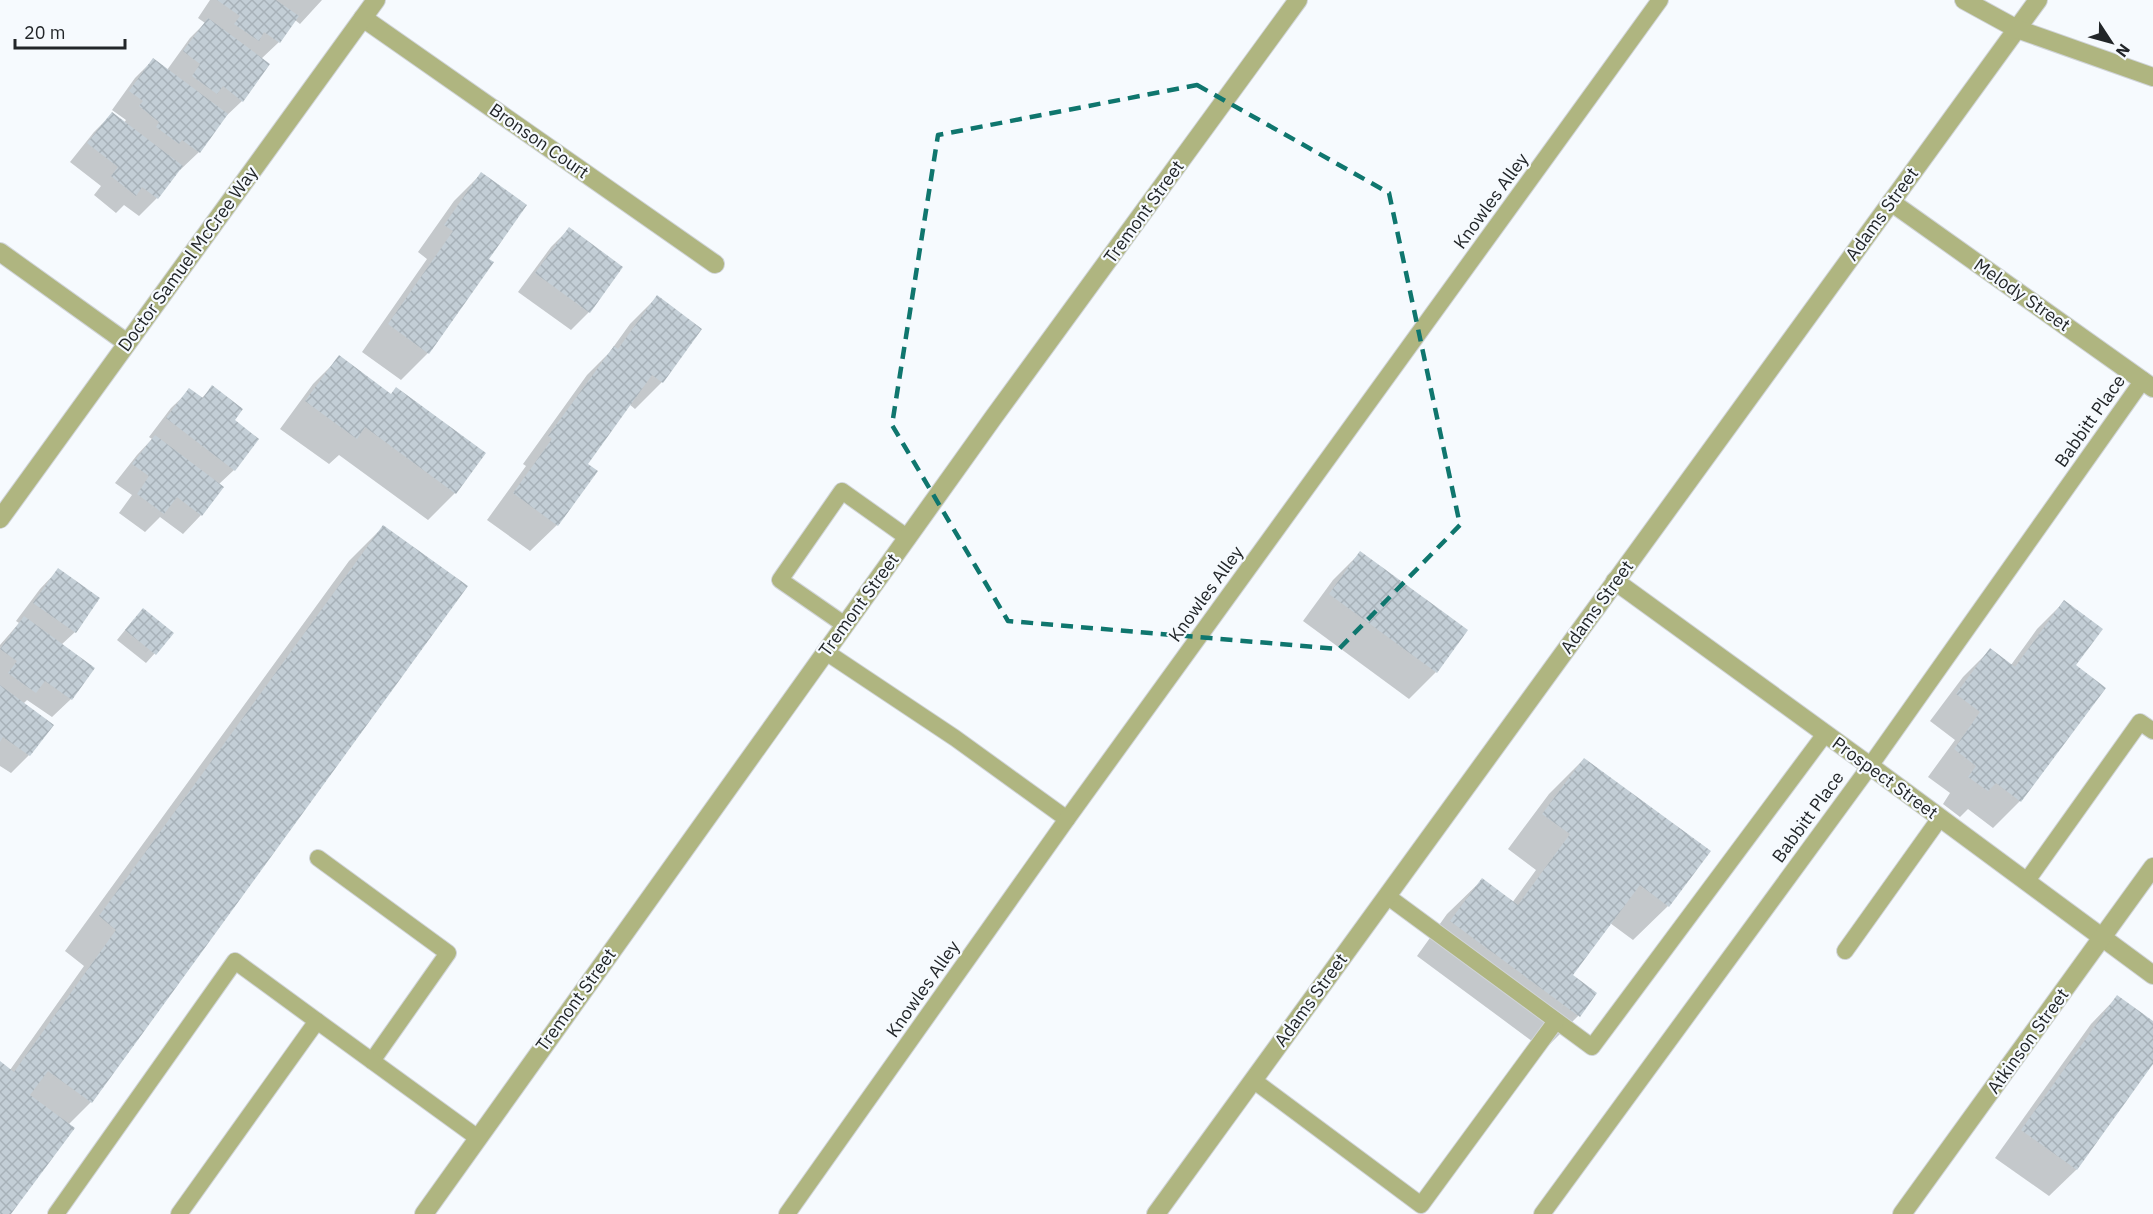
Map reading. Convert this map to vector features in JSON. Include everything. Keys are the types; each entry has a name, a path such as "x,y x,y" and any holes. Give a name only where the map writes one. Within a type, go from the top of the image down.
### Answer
{"street":[{"name":"Doctor Samuel McCree Way","path":"0,519 376,0"},
{"name":"Tremont Street","path":"424,1214 845,625 1298,0"},
{"path":"1964,0 2017,29 2153,77"},
{"name":"Adams Street","path":"1156,1214 2038,0"},
{"name":"Bronson Court","path":"363,18 715,264"},
{"name":"Melody Street","path":"1891,202 2148,384"},
{"path":"0,252 127,344"},
{"name":"Prospect Street","path":"1615,581 2153,975"},
{"name":"Atkinson Street","path":"1902,1214 2153,867"}],"lane":[{"name":"Knowles Alley","path":"787,1214 1067,819 1660,0"},
{"name":"Babbitt Place","path":"1542,1214 2148,384"},
{"path":"845,625 780,580 842,491 908,538"},
{"path":"826,652 955,738 1067,819"},
{"path":"2026,882 2140,722 2153,731"},
{"path":"1387,896 1592,1047 1825,734"},
{"path":"1845,951 1940,818"},
{"path":"318,858 448,953 372,1061"},
{"path":"56,1214 235,961 478,1138"},
{"path":"179,1214 317,1021"},
{"path":"1253,1080 1421,1204 1556,1021"}],"highlighted area":[{"path":"1197,85 1389,193 1460,525 1339,649 1008,621 892,425 938,135"}],"building":[{"path":"217,0 276,0 299,16 280,43 264,32 259,41 234,24 240,16"},
{"path":"208,18 270,64 243,102 223,86 217,94 192,76 200,64 183,51"},
{"path":"153,58 228,114 200,153 182,140 179,144 156,127 159,122 139,106 143,101 129,91"},
{"path":"112,112 183,166 158,199 142,187 136,196 111,176 118,167 87,143"},
{"path":"481,172 527,205 489,259 494,262 429,354 388,324 453,231 444,225"},
{"path":"569,227 623,267 590,313 535,273"},
{"path":"657,295 702,329 663,383 652,375 588,464 598,471 558,526 513,493 552,439 548,436 614,346 618,349"},
{"path":"339,355 391,394 396,387 486,453 456,494 365,427 357,439 305,401"},
{"path":"212,385 243,409 235,420 259,439 235,471 166,418 189,388 203,398"},
{"path":"155,435 224,487 202,516 177,497 164,514 137,494 149,476 132,464"},
{"path":"383,525 468,586 92,1103 48,1071 30,1095 75,1128 11,1214 0,1214 0,1061 14,1072 116,930 99,916"},
{"path":"1360,551 1468,630 1437,673 1329,594"},
{"path":"58,568 100,598 76,633 33,603"},
{"path":"2064,600 2103,629 2076,665 2106,688 2021,802 1996,783 1988,791 1968,777 1976,766 1954,749 1980,712 1956,694 1990,648 2015,667"},
{"path":"143,608 174,633 156,655 125,630"},
{"path":"24,616 95,668 72,700 45,681 36,693 8,673 17,661 0,649"},
{"path":"0,685 54,725 30,756 3,737 0,742"},
{"path":"1584,758 1711,851 1669,907 1640,885 1573,975 1597,993 1580,1017 1450,921 1482,878 1518,905 1570,834 1542,814"},
{"path":"2117,995 2153,1021 2153,1064 2077,1170 2021,1130"}]}
